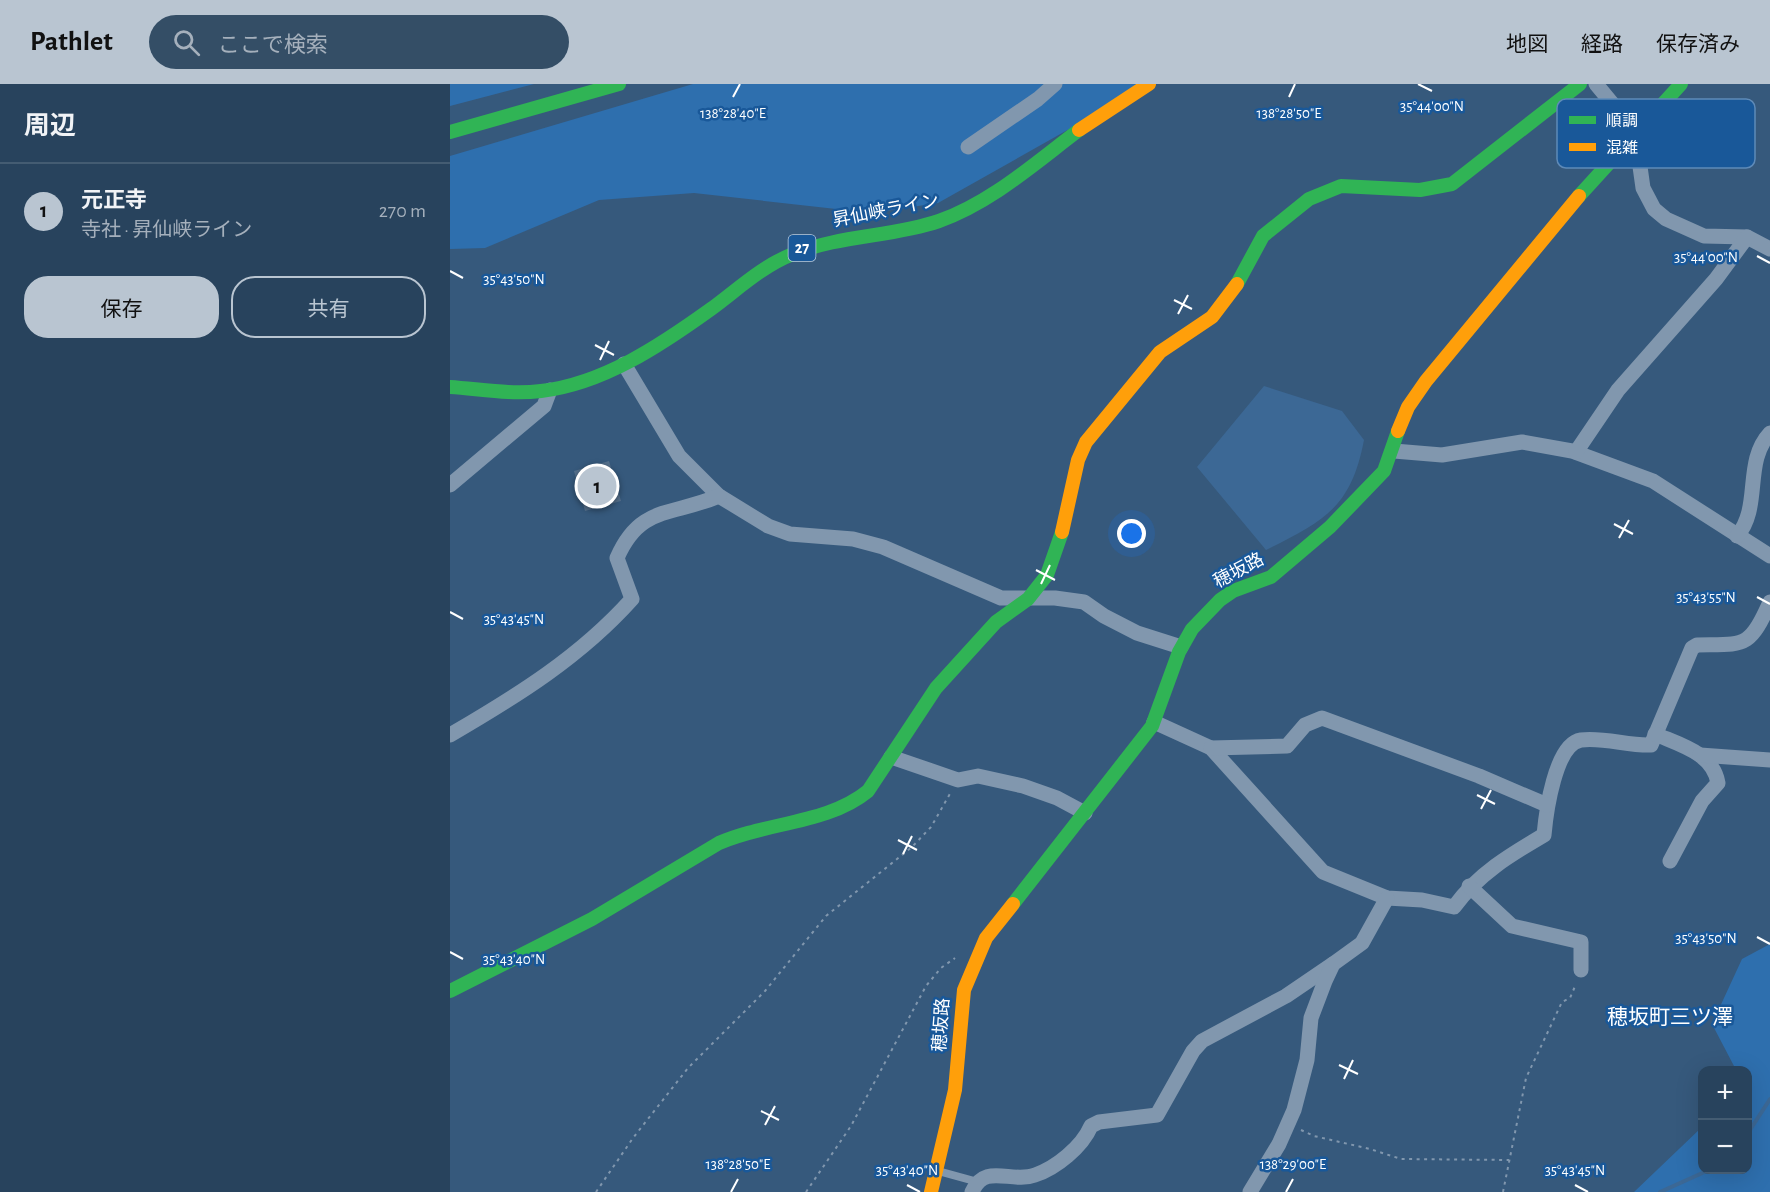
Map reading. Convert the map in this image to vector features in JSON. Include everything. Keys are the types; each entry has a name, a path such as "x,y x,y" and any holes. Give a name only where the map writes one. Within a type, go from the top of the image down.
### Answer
{"main road":[{"path":"450,132 619,84"},
{"name":"昇仙峡ライン","path":"450,387 550,390 601,375 624,364 790,252 823,242 934,223 983,201 1098,115 1149,84"},
{"path":"1561,99 1580,84"},
{"name":"穂坂路","path":"1666,99 1681,84"},
{"path":"450,991 591,919 718,843 739,834 836,810 856,801 878,778 953,668 996,622 1028,599 1047,574 1055,554 1078,460 1086,442 1160,352 1174,342 1192,334 1221,309 1269,228 1324,191 1339,186 1421,191 1439,189 1452,184 1557,102"},
{"name":"穂坂路","path":"932,1192 957,1075 961,999 972,963 980,949 1154,722 1181,647 1193,628 1213,606 1238,588 1268,579 1300,553 1384,471 1394,451 1401,420 1419,391 1527,257 1603,168"}],"street":[{"path":"968,147 1038,99 1055,84"},
{"path":"1596,84 1608,99"},
{"path":"1640,168 1643,188 1654,209 1666,219 1704,236 1747,237 1770,249"},
{"path":"1576,453 1618,390 1716,279 1747,237"},
{"path":"624,364 679,456 719,496 768,526 790,534 853,540 883,547 976,589 1001,597 1055,598 1084,602 1104,616 1137,633 1181,647"},
{"path":"450,485 544,406 550,390"},
{"path":"1737,536 1748,523 1754,465 1763,441 1770,433"},
{"path":"1394,451 1442,455 1522,442 1576,453 1653,481 1770,556"},
{"path":"450,735 522,692 574,656 616,617 632,599 617,558 626,538 643,521 719,496"},
{"path":"1154,722 1211,748 1323,872 1387,898 1422,900 1454,907 1470,886 1507,856 1544,835 1547,806 1563,755 1571,744 1585,740 1651,745 1692,648 1697,645 1742,644 1750,639 1770,602"},
{"path":"1211,748 1287,746 1305,725 1322,718 1470,772 1547,806"},
{"path":"1655,734 1700,755 1770,760"},
{"path":"1670,861 1702,801 1718,783 1716,772 1700,755"},
{"path":"891,757 958,780 978,776 1023,786 1057,798 1085,813"},
{"path":"1470,886 1512,927 1581,942 1581,970"},
{"path":"975,1187 991,1174 1034,1176 1070,1152 1087,1136 1091,1126 1099,1122 1157,1115 1193,1051 1202,1041 1286,996 1362,943 1387,898"},
{"path":"1250,1192 1275,1152 1288,1124 1307,1060 1311,1018 1334,964"}],"lane":[{"path":"936,1171 975,1187"}],"path":[{"path":"596,1192 639,1130 688,1068 765,992 826,916 912,847 931,827 958,780"},
{"path":"806,1192 850,1125 926,986 941,968 955,958 980,949"},
{"path":"1503,1192 1526,1078 1562,1002 1570,998 1581,970"},
{"path":"1288,1124 1314,1136 1370,1149 1401,1160 1509,1160"}],"shaded area":[{"path":"450,84 534,84 450,106"},
{"path":"693,84 1149,84 938,203 872,213 694,193 599,200 485,248 450,249 450,156"},
{"path":"1264,386 1342,411 1364,440 1351,482 1343,497 1332,510 1304,530 1266,550 1197,467"},
{"path":"1770,944 1770,1192 1634,1192 1698,1131 1698,1174 1752,1174 1752,1066 1734,1066 1712,1024 1742,959"}],"building":[{"path":"609,461 621,501 585,511 574,471"}],"waterway":[{"path":"1752,1127 1770,1099"},
{"path":"1660,1192 1700,1174"}],"traffic: fast":[{"path":"450,132 619,84"},
{"path":"1561,99 1580,84"},
{"path":"1667,99 1681,84"},
{"path":"1237,284 1263,236 1309,199 1341,186 1420,190 1452,184 1557,102"},
{"path":"450,387 530,392 564,387 587,380 652,349 760,272 782,259 829,243 921,226 958,213 995,193 1079,130"},
{"path":"1579,196 1604,168"},
{"path":"1013,904 1152,726 1179,652 1192,629 1220,600 1233,591 1271,577 1330,527 1384,471 1398,431"},
{"path":"450,991 592,919 719,843 834,810 868,791 936,688 996,622 1028,599 1047,575 1062,532"}],"traffic: slow":[{"path":"1079,130 1149,84"},
{"path":"1398,431 1408,407 1426,381 1579,196"},
{"path":"1062,532 1078,460 1086,442 1160,352 1212,317 1237,284"},
{"path":"931,1192 955,1090 964,990 986,938 1013,904"}],"place":[{"name":"元正寺","path":"597,486"}],"district":[{"name":"穂坂町三ツ澤","path":"1670,1017"}]}
